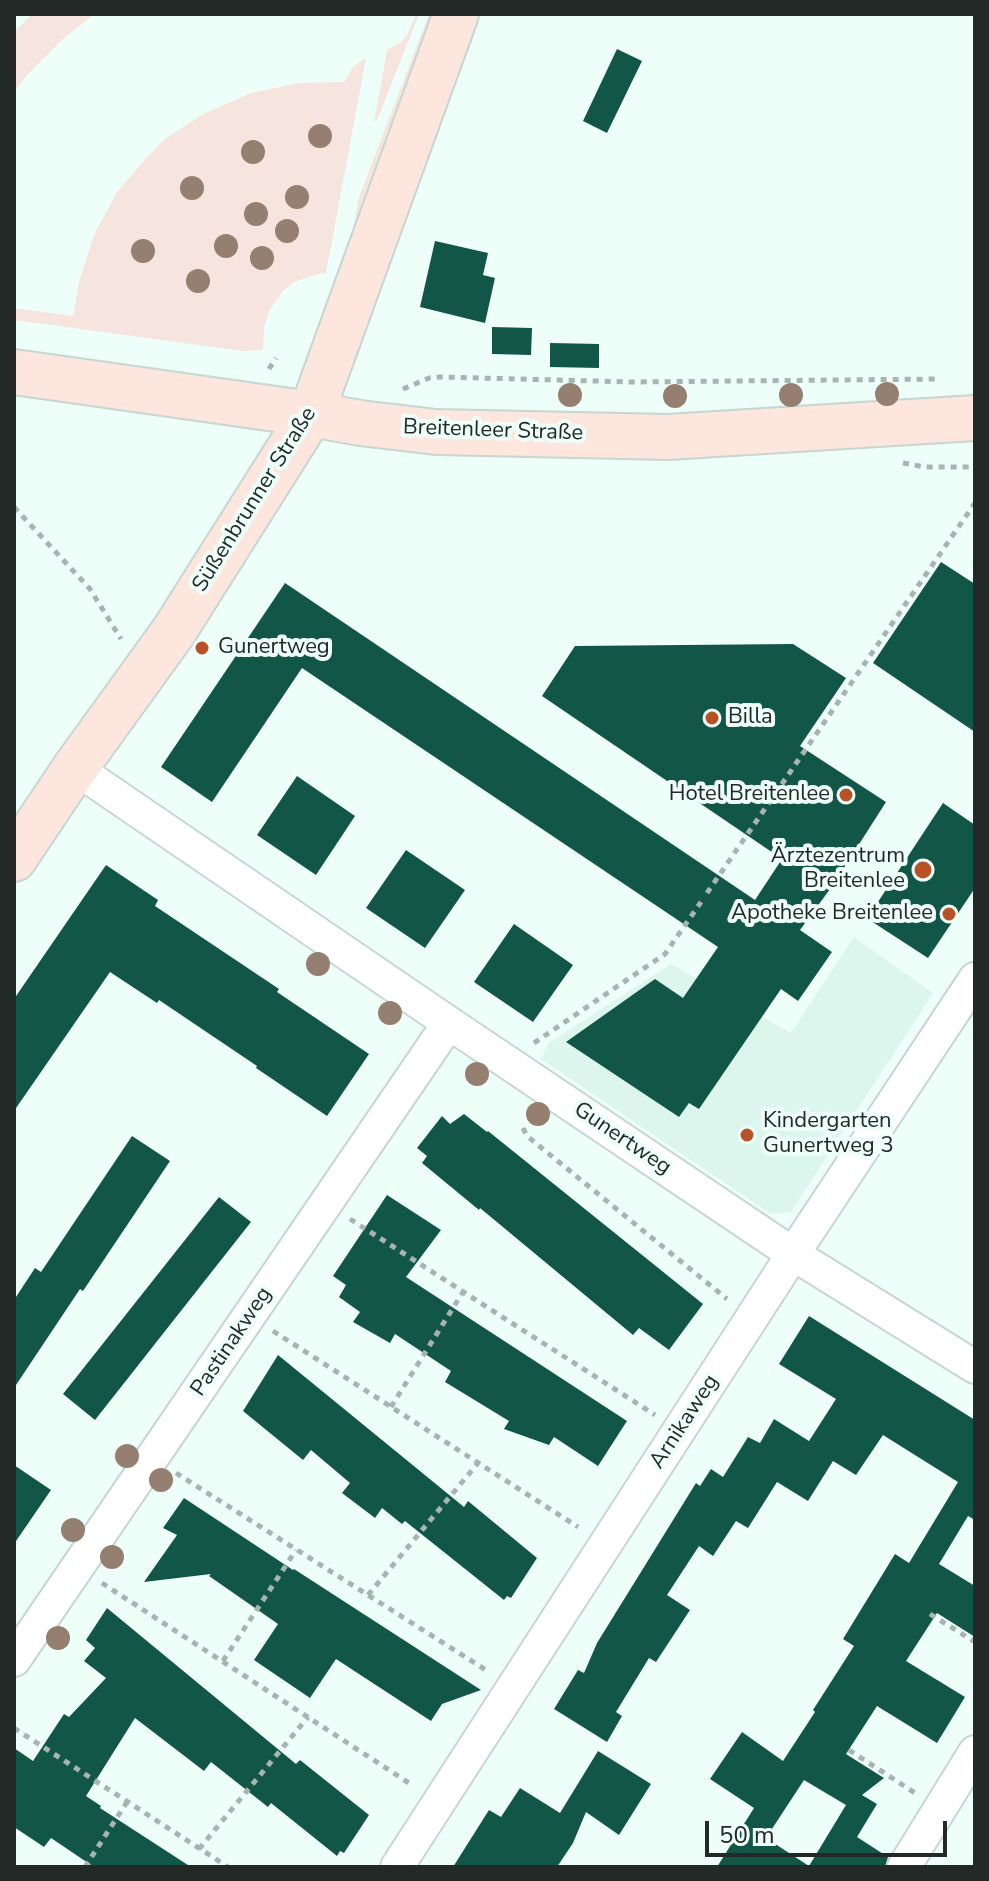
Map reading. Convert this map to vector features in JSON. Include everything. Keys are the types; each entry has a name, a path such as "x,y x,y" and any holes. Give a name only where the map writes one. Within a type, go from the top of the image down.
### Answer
{"street":[{"name":"Süßenbrunner Straße","path":"14,859 174,631 311,414 456,14"},
{"name":"Breitenleer Straße","path":"14,372 436,432 668,437 975,418"},
{"name":"Gunertweg","path":"75,768 793,1254 975,1367"},
{"name":"Arnikaweg","path":"397,1867 793,1254 975,979"},
{"name":"Pastinakweg","path":"14,1660 449,1023"},
{"path":"904,1867 975,1752"}],"path":[{"path":"269,369 276,358"},
{"path":"398,391 429,378 441,377 633,382 943,379"},
{"path":"707,893 975,503"},
{"path":"14,507 90,589 144,674"},
{"path":"523,1050 665,954 701,902"},
{"path":"523,1128 527,1136 736,1307"},
{"path":"326,1204 662,1420"},
{"path":"391,1407 463,1292"},
{"path":"249,1316 587,1534"},
{"path":"152,1458 495,1676"},
{"path":"368,1595 478,1463"},
{"path":"223,1661 296,1550"},
{"path":"78,1567 421,1790"},
{"path":"930,1614 975,1642"},
{"path":"199,1849 308,1717"},
{"path":"14,1728 228,1867"},
{"path":"849,1750 940,1809"},
{"path":"85,1867 127,1802"}],"shaded area":[{"path":"32,14 94,14 62,40 14,92 14,32"},
{"path":"416,14 419,14 374,123 387,50 407,35"},
{"path":"429,14 447,14 340,301 359,197"},
{"path":"366,58 326,273 294,282 283,291 269,311 264,327 263,350 243,351 14,320 14,308 73,316 79,282 94,235 117,192 165,139 203,114 251,93 299,83 344,82 353,67"},
{"name":"Kindergarten Gunertweg 3","path":"854,937 933,993 791,1212 771,1214 541,1059 549,1043 671,964 791,1033"}],"building":[{"path":"617,49 642,61 607,133 583,121"},
{"path":"435,241 488,253 483,275 495,278 485,323 420,307"},
{"path":"492,327 532,328 531,355 492,354"},
{"path":"550,343 599,344 599,368 550,367"},
{"path":"941,562 975,584 975,732 873,663"},
{"path":"285,583 755,900 782,859 542,696 575,646 793,644 846,678 800,746 886,802 800,930 832,952 798,1001 781,989 699,1109 689,1103 679,1117 566,1042 655,979 683,998 718,947 302,668 212,802 161,767"},
{"path":"297,776 355,816 316,875 257,835"},
{"path":"943,803 975,825 975,888 928,958 871,921 876,913 872,911"},
{"path":"406,850 465,890 425,948 366,908"},
{"path":"106,865 158,900 155,906 369,1054 327,1116 159,1000 157,1003 110,972 14,1111 14,999"},
{"path":"514,924 573,965 533,1022 474,982"},
{"path":"464,1114 703,1304 669,1350 639,1328 633,1335 422,1163 427,1156 417,1148 442,1116 450,1124"},
{"path":"132,1136 170,1161 14,1388 14,1300 35,1268 41,1272"},
{"path":"387,1195 441,1230 406,1277 627,1421 598,1466 554,1437 549,1445 504,1429 509,1421 445,1382 451,1371 395,1334 390,1343 353,1322 360,1312 339,1297 346,1285 333,1276"},
{"path":"219,1197 251,1222 95,1420 63,1394"},
{"path":"809,1316 975,1420 975,1520 968,1516 939,1564 975,1586 975,1637 937,1613 906,1661 965,1697 937,1743 877,1706 846,1754 884,1778 862,1795 877,1804 857,1837 888,1857 885,1867 717,1867 754,1808 710,1779 742,1732 783,1761 854,1646 843,1639 895,1554 909,1563 958,1482 883,1435 856,1475 833,1461 808,1501 777,1482 748,1528 736,1521 713,1556 699,1546 667,1595 690,1610 656,1662 649,1658 616,1712 622,1716 607,1742 554,1709 578,1670 584,1673 597,1643 696,1483 700,1486 711,1469 723,1477 748,1437 760,1443 774,1419 809,1441 836,1399 779,1364","holes":["804,1780 846,1805 809,1866 766,1838"]},
{"path":"278,1355 464,1507 468,1501 537,1558 511,1598 507,1596 504,1600 405,1521 402,1524 382,1508 375,1518 342,1493 350,1483 311,1450 303,1460 243,1411"},
{"path":"14,1465 51,1490 14,1544"},
{"path":"184,1498 481,1690 442,1704 431,1721 336,1659 310,1698 254,1660 278,1624 209,1576 211,1574 144,1582 177,1535 163,1528"},
{"path":"107,1608 296,1764 300,1760 369,1815 344,1853 340,1851 337,1856 271,1803 268,1807 211,1762 204,1771 135,1718 86,1796 191,1867 94,1867 51,1838 44,1847 14,1827 14,1748 33,1761 64,1714 69,1717 106,1678 84,1661 95,1648 86,1640"},
{"path":"598,1751 651,1784 619,1835 586,1812 573,1843 557,1867 453,1867 489,1810 501,1817 520,1788 560,1813"}],"place":[{"name":"Gunertweg","path":"202,648"},
{"name":"Billa","path":"712,718"},
{"name":"Hotel Breitenlee","path":"846,795"},
{"name":"Ärztezentrum Breitenlee","path":"923,870"},
{"name":"Apotheke Breitenlee","path":"949,914"},
{"name":"Kindergarten Gunertweg 3","path":"747,1135"}]}
